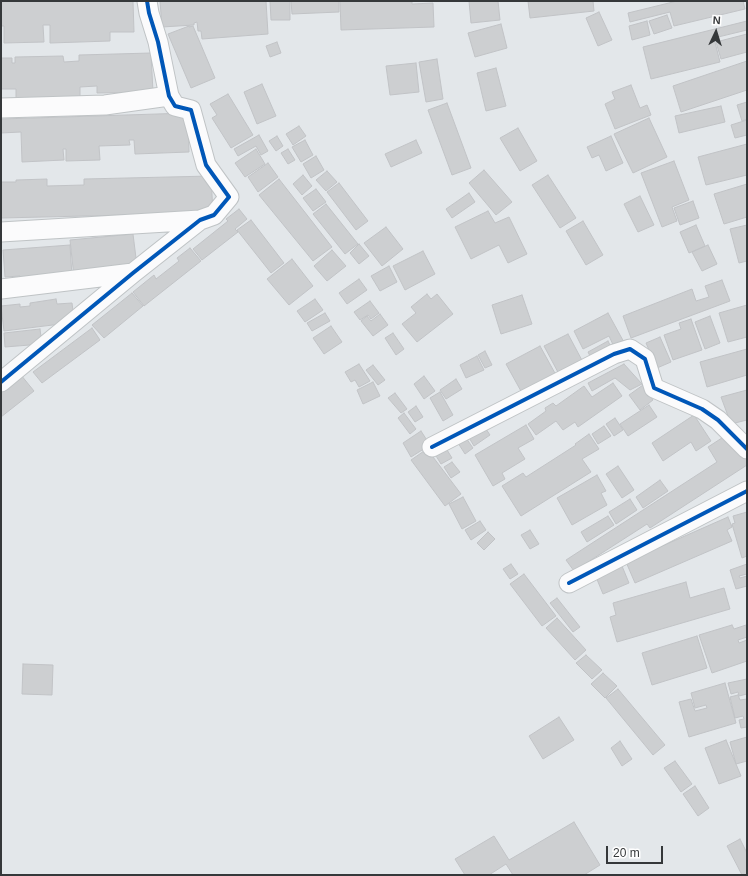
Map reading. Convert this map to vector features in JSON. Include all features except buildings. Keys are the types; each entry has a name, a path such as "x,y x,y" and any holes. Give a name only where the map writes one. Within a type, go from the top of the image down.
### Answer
{"street":[{"path":"1,232 200,220 214,215 229,197 206,165 191,110 175,106 169,96 158,42 147,1"},
{"path":"1,108 105,105 169,96"},
{"path":"1,382 200,220"},
{"path":"1,289 133,273"},
{"path":"432,447 614,354 630,349 645,358 654,388 702,410 718,420 747,449"},
{"path":"569,583 747,491"}],"cycle path":[{"path":"1,382 200,220 214,215 229,197 206,165 191,110 175,106 169,96 158,42 147,1"},
{"path":"432,447 614,354 630,349 645,359 654,388 702,409 718,420 747,449"},
{"path":"569,583 747,491"}]}
